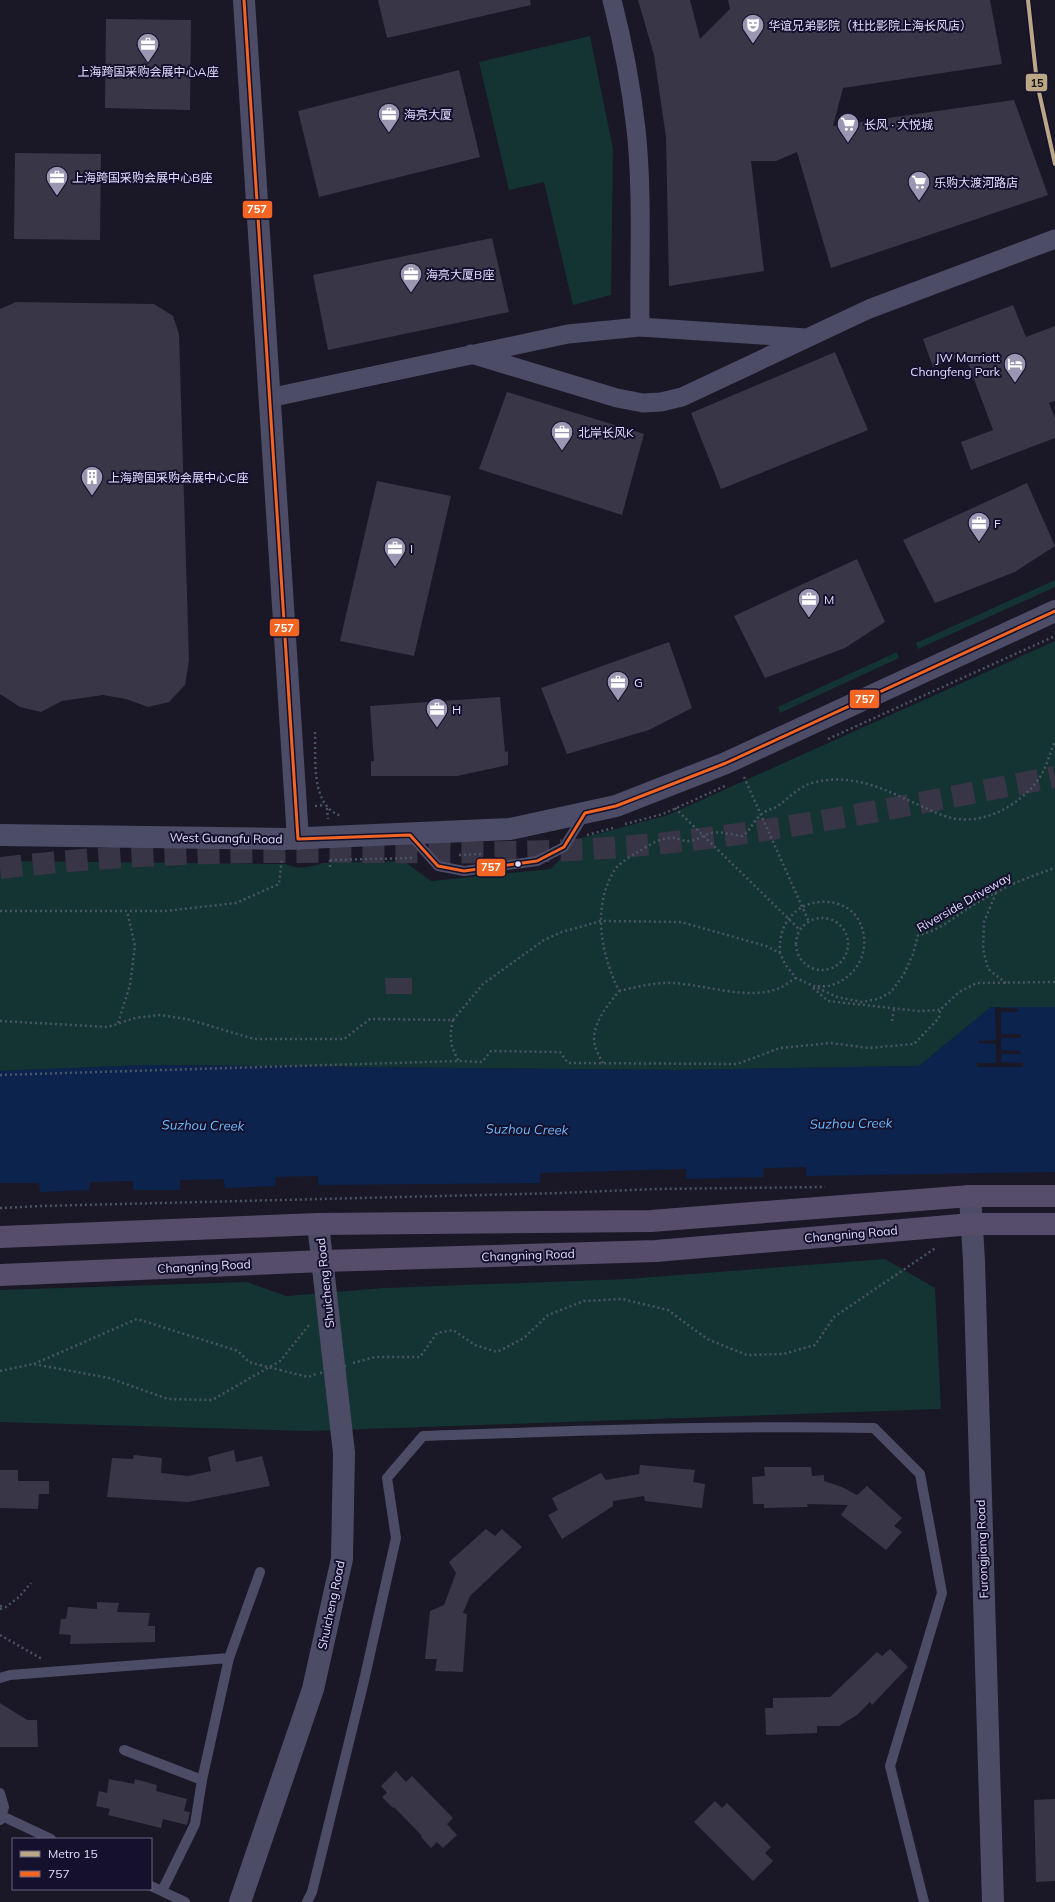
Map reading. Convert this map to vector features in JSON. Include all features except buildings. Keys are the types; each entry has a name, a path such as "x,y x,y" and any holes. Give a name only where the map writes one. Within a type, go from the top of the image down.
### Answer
{"main road":[{"path":"0,1238 318,1224 651,1221 970,1196 1055,1196"},
{"name":"Changning Road","path":"0,1275 323,1261 656,1251 972,1224 1055,1224"}],"street":[{"path":"244,0 269,398 291,839"},
{"path":"612,0 624,47 636,130 639,175 640,327"},
{"path":"471,354 617,398 643,403 661,402 682,397 869,309 1055,239"},
{"path":"269,398 568,334 640,327 808,338"},
{"name":"West Guangfu Road","path":"0,834 291,839 410,835 510,829 616,806 726,763 1055,611"},
{"name":"Furongjiang Road","path":"970,1196 992,1902"},
{"name":"Shuicheng Road","path":"240,1902 313,1689 342,1559 344,1453 318,1224"}],"lane":[{"path":"410,835 438,866 464,871 537,861 564,847 585,813"},
{"path":"307,1902 312,1892 396,1538 387,1478 423,1436 823,1427 874,1428 920,1474 942,1593 890,1766 924,1902"},
{"path":"162,1891 195,1824 202,1780 229,1658 260,1572"},
{"path":"0,1678 10,1675 229,1658"},
{"path":"124,1750 202,1780"},
{"path":"0,1793 4,1807 1,1818 49,1838"},
{"path":"152,1886 185,1902"}],"path":[{"path":"315,732 318,791 324,805 335,814 346,818"},
{"path":"619,991 606,961 602,921 603,901 607,886 617,867 651,843 671,838 690,841 702,836 720,832 742,836 749,832 761,814 778,806 793,792 815,782 839,779 860,781 888,790 944,816 964,819 980,818 999,812 1024,796 1039,779 1055,741"},
{"path":"744,777 808,922"},
{"path":"675,808 788,920 800,930"},
{"path":"0,911 165,910 236,903 279,884 291,839"},
{"name":"Riverside Driveway","path":"780,953 785,964 796,978 812,986 837,997 862,1002 878,999 891,992 904,974 913,954 918,935 931,933 977,903 1027,877 1055,868"},
{"path":"997,892 984,922 983,949 988,969 1006,983"},
{"path":"780,953 779,939 788,920 802,906 814,902 829,902 844,907 858,918 864,934 864,948 862,958 855,971 845,980 831,986 812,986"},
{"path":"118,1024 130,985 135,946 128,911"},
{"path":"820,918 831,920 841,926 846,936 847,948 843,958 835,966 824,970 812,968 803,962 797,952 796,940 800,930 808,922 820,918"},
{"path":"459,1061 452,1050 450,1031 453,1020 483,984 498,971 544,940 562,932 602,921 681,922 766,946 780,953"},
{"path":"603,1063 595,1047 594,1036 600,1018 619,991 643,986 672,983 761,993 778,989 796,978"},
{"path":"0,1075 459,1061 482,1062 491,1051 560,1052 568,1063 738,1064 780,1048 831,1043 869,1048 914,1044 939,1018 940,1010 959,992 977,984 1055,982"},
{"path":"812,986 828,1001 918,1011 940,1010"},
{"path":"892,1021 894,1009"},
{"path":"0,1021 108,1027 135,1018 160,1015 187,1019 254,1039 344,1039 370,1019 453,1020"},
{"path":"0,1208 560,1193 655,1189 828,1187"},
{"path":"0,1371 33,1364 137,1319 238,1351 249,1362 308,1377 374,1357 420,1357 436,1333 453,1330 475,1345 497,1352 524,1338 548,1315 584,1301 622,1299 668,1310 707,1339 746,1355 783,1354 815,1345 834,1317 939,1246"},
{"path":"33,1364 108,1378 168,1399 212,1400 280,1361 327,1303"},
{"path":"0,1610 19,1597 31,1583"},
{"path":"0,1606 6,1607"},
{"path":"0,1635 63,1671"}],"green space":[{"path":"590,36 613,149 611,295 573,305 544,182 509,190 479,62"},
{"path":"1055,580 1055,587 918,649 916,643"},
{"path":"1055,641 1055,1007 991,1007 919,1066 676,1070 146,1065 0,1071 0,861 286,864 295,867 309,867 323,863 404,861 431,881 551,869 578,839 668,815"},
{"path":"897,652 899,658 780,713 778,707"},
{"path":"885,1259 935,1288 941,1409 308,1431 0,1422 0,1290 247,1282 286,1296 383,1288 627,1279"}],"water":[{"name":"Suzhou Creek","path":"991,1007 1055,1007 1055,1172 806,1176 806,1167 764,1168 763,1177 686,1179 686,1169 540,1173 540,1183 318,1185 318,1176 276,1177 275,1186 225,1188 224,1179 180,1180 180,1190 133,1190 133,1181 90,1182 89,1190 40,1192 39,1183 0,1183 0,1071 146,1065 676,1070 919,1066"}],"pier":[{"path":"995,1007 1018,1009 1018,1012 1001,1012 1001,1034 1021,1034 1021,1038 1001,1038 1001,1050 1021,1051 1021,1054 1001,1054 1001,1062 1023,1063 1023,1067 977,1067 977,1063 996,1063 996,1044 978,1043 978,1041 996,1040"}],"tunnel":[{"path":"0,868 107,858 179,854 251,852 515,852 650,845 766,830 882,810 1055,777"}],"metro line":[{"name":"15","path":"1028,0 1037,83 1055,164"}],"transit line":[{"name":"757","path":"244,0 298,839 410,835 438,866 464,871 537,861 564,847 585,813 616,806 726,763 1055,611"}],"place":[{"name":"华谊兄弟影院（杜比影院上海长风店）","path":"753,44"},
{"name":"上海跨国采购会展中心A座","path":"148,64"},
{"name":"海亮大厦","path":"389,134"},
{"name":"长风 · 大悦城","path":"848,144"},
{"name":"上海跨国采购会展中心B座","path":"57,196"},
{"name":"乐购大渡河路店","path":"919,202"},
{"name":"海亮大厦B座","path":"411,294"},
{"name":"JW Marriott Changfeng Park","path":"1015,384"},
{"name":"北岸长风K","path":"562,452"},
{"name":"上海跨国采购会展中心C座","path":"92,496"},
{"name":"F","path":"979,542"},
{"name":"I","path":"395,568"},
{"name":"M","path":"809,618"},
{"name":"G","path":"618,702"},
{"name":"H","path":"437,728"}]}
